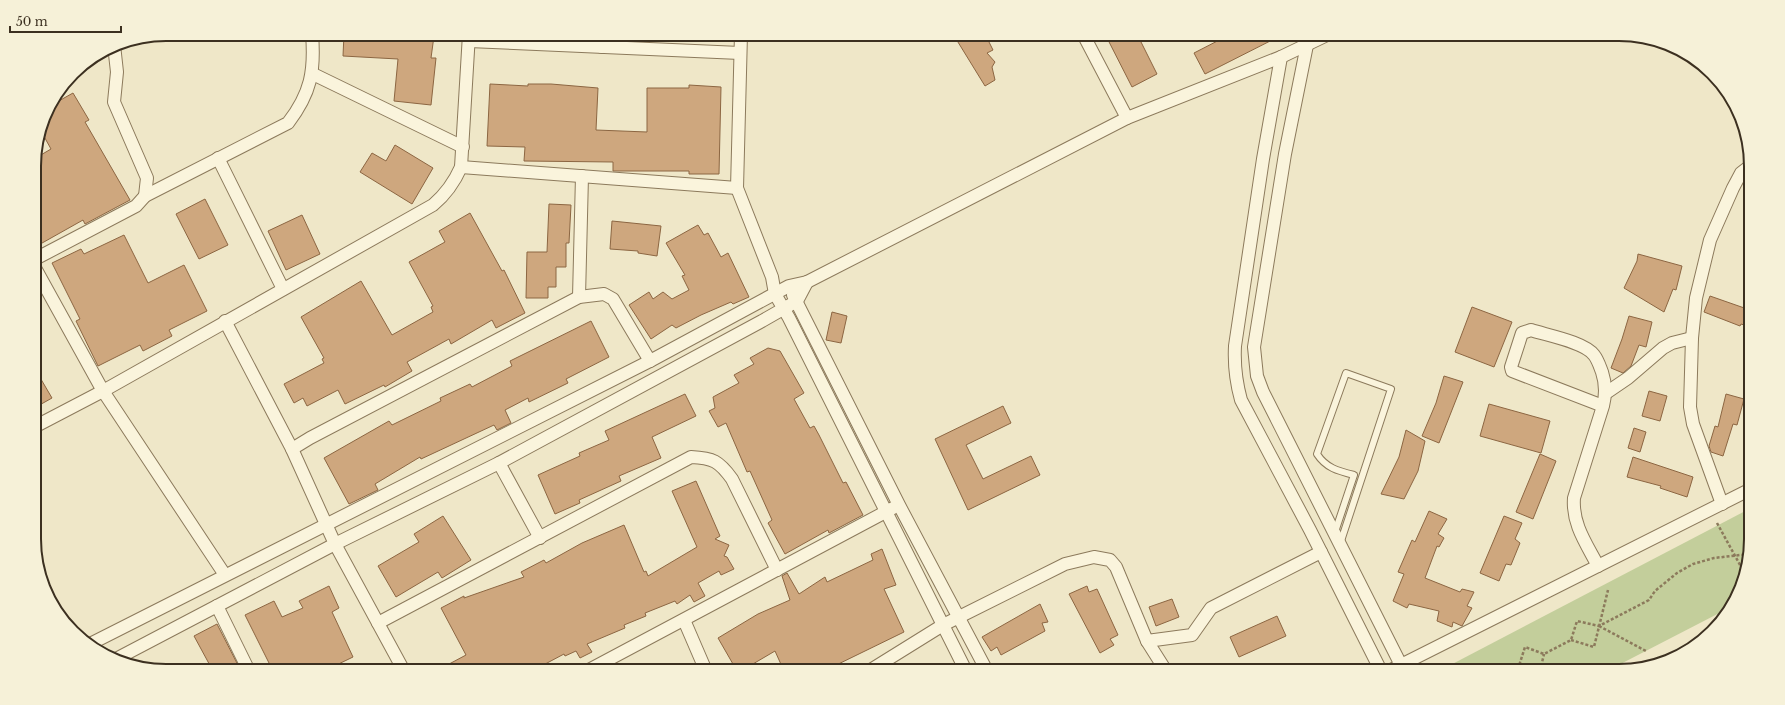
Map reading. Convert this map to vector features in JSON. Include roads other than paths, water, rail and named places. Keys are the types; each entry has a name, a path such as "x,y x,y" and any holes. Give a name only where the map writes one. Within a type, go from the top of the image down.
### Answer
{"street":[{"path":"41,256 136,206 145,196 288,123 298,111 313,74 312,41"},
{"path":"41,423 103,391 433,205 450,188 461,167 469,41"},
{"path":"513,41 602,47 740,53"},
{"path":"602,41 602,47"},
{"path":"741,41 737,188 772,277 775,294 784,309 962,664"},
{"path":"1087,41 1127,118"},
{"path":"94,642 650,361 788,286 807,282 1127,118 1281,57 1315,41"},
{"path":"1307,45 1285,154 1254,346 1258,376 1263,392 1401,664"},
{"path":"115,52 117,72 114,102 147,178 145,196"},
{"path":"1281,57 1263,159 1234,360 1236,384 1241,400 1310,530 1377,664"},
{"path":"313,74 463,147"},
{"path":"218,158 283,289"},
{"path":"461,167 737,188"},
{"path":"1722,504 1693,424 1690,407 1692,338 1696,298 1710,240 1733,188 1744,172"},
{"path":"579,297 582,176"},
{"path":"772,277 788,286 797,301 899,505 983,664"},
{"path":"122,656 335,544 499,463 784,309 797,301 807,282"},
{"path":"41,291 103,391 225,575"},
{"path":"292,449 310,438 579,297 604,294 613,299 650,361"},
{"path":"225,321 292,449 335,544 400,664"},
{"path":"1598,566 1582,536 1574,516 1573,509 1574,498 1603,406 1606,393 1600,367 1594,354 1586,348 1531,330 1522,333 1511,368 1512,371 1603,406"},
{"path":"1606,393 1628,378 1663,348 1672,343 1692,338"},
{"path":"378,623 691,457 709,458 723,466 732,478 777,570"},
{"path":"499,463 540,538"},
{"path":"1411,664 1598,566 1744,493"},
{"path":"600,664 899,505"},
{"path":"1310,530 1328,521"},
{"path":"1147,641 1192,635 1211,608 1320,552"},
{"path":"880,664 943,625 1017,587 1065,564 1094,557 1110,560 1116,567 1147,641 1162,664"},
{"path":"217,606 245,664"},
{"path":"684,620 703,664"}],"lane":[{"path":"1346,373 1390,389 1338,538 1354,475 1335,470 1323,463 1317,454 1346,373"}]}
